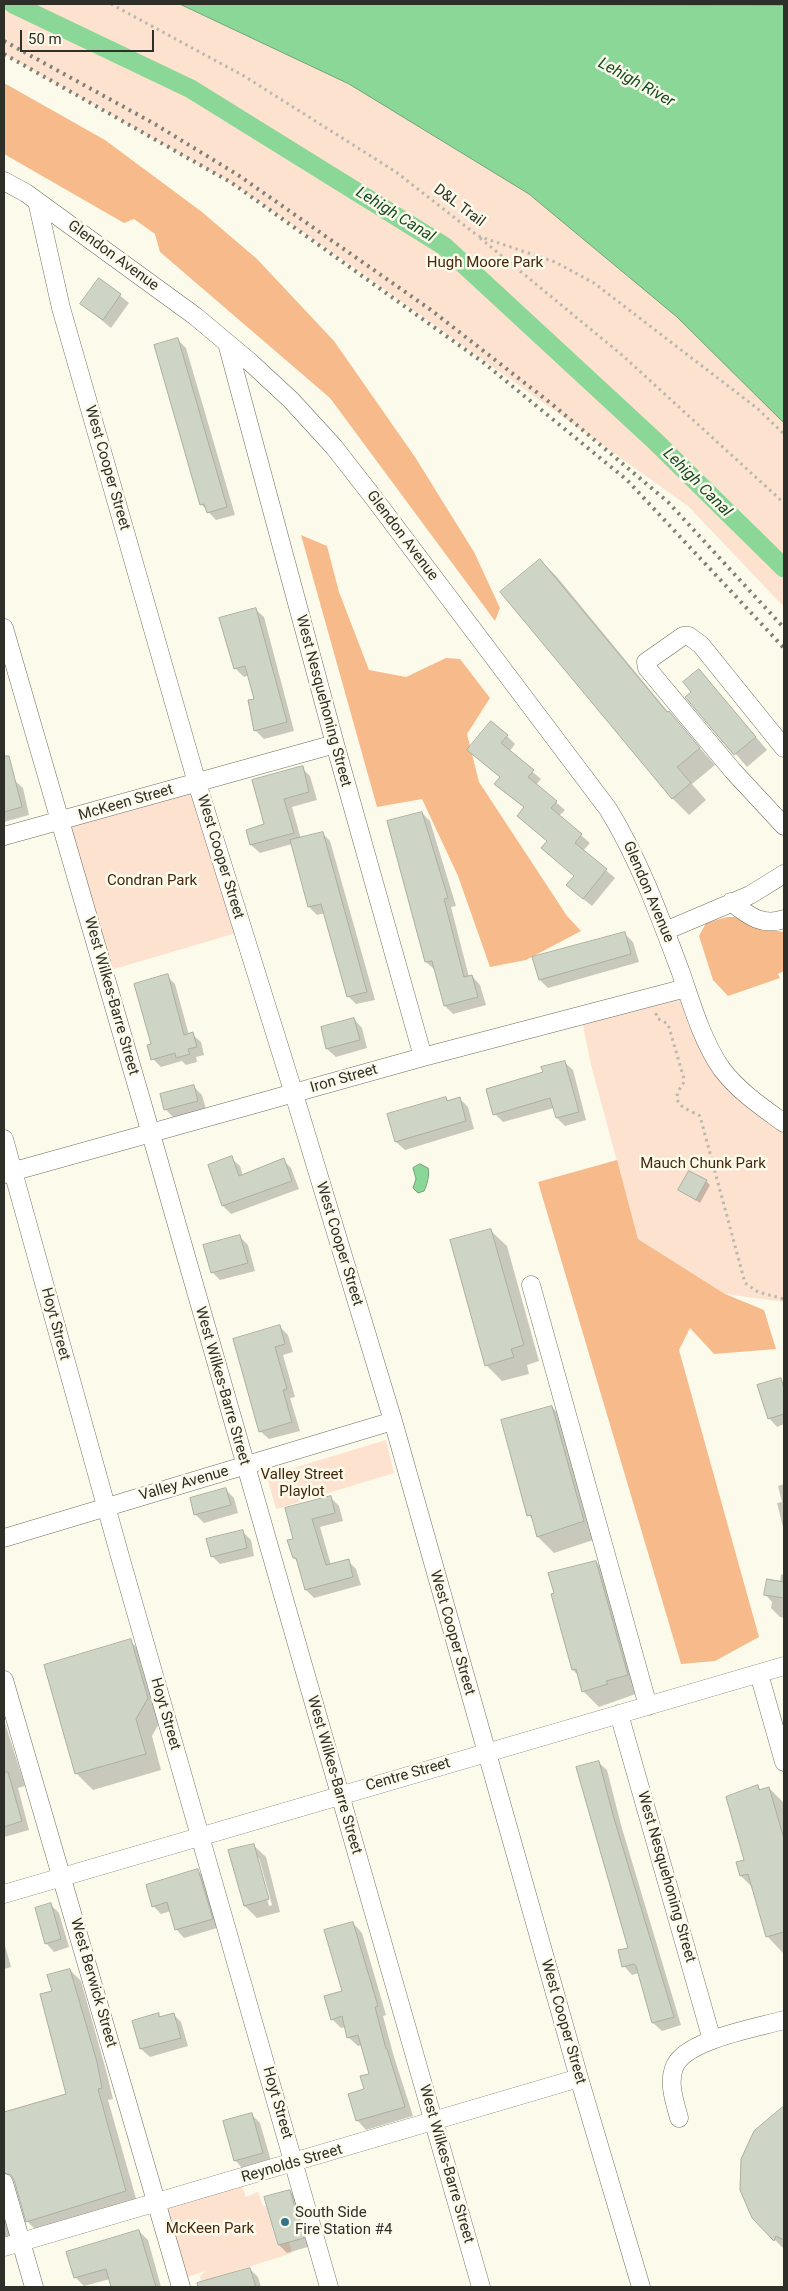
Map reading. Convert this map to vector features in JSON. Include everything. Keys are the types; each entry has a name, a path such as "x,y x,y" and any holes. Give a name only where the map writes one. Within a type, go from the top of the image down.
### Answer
{"street":[{"name":"Glendon Avenue","path":"4,181 37,201 227,343 272,380 334,448 597,793 634,854 703,1034 722,1069 752,1100 784,1123"},
{"name":"West Cooper Street","path":"37,201 61,308 197,783 294,1094 393,1422 579,2078 641,2287"},
{"name":"West Nesquehoning Street","path":"227,343 335,744 423,1057"},
{"name":"West Wilkes-Barre Street","path":"4,628 481,2287"},
{"path":"781,816 734,771 647,668 646,662 683,636 689,636 701,645 784,748"},
{"name":"McKeen Street","path":"4,836 335,744"},
{"path":"665,931 750,895 784,874"},
{"path":"731,902 753,919 767,922 784,919"},
{"name":"Iron Street","path":"8,1173 423,1057 686,988"},
{"name":"Hoyt Street","path":"4,1140 8,1173 106,1507 329,2287"},
{"path":"531,1285 648,1706"},
{"name":"Valley Avenue","path":"4,1538 393,1422"},
{"name":"Centre Street","path":"4,1894 784,1666"},
{"path":"759,1674 784,1762"},
{"name":"West Berwick Street","path":"4,1680 181,2287"},
{"name":"West Nesquehoning Street","path":"619,1714 712,2040"},
{"path":"679,2118 672,2084 673,2070 678,2058 712,2040 784,2020"},
{"name":"Reynolds Street","path":"4,2247 294,2164 579,2078"},
{"path":"4,2183 34,2287"}],"path":[{"name":"D&L Trail","path":"111,4 253,81 396,172 478,236 555,262 594,283 758,409 784,434"},
{"path":"478,236 622,355 784,503"},
{"path":"651,997 657,1018 668,1024 684,1079 677,1094 678,1101 681,1107 700,1116 745,1283 758,1292 784,1299"}],"green space":[{"name":"Hugh Moore Park","path":"4,4 180,4 349,84 535,198 677,317 784,419 784,607 688,506 346,262 232,183 4,54"},
{"name":"Condran Park","path":"197,783 243,931 104,972 60,821"},
{"name":"Mauch Chunk Park","path":"686,988 738,1087 784,1122 784,1302 725,1294 638,1239 591,1065 581,1016"},
{"name":"Valley Street Playlot","path":"386,1440 394,1473 276,1509 267,1476"},
{"name":"McKeen Park","path":"240,2179 246,2197 258,2192 263,2206 266,2206 277,2246 289,2242 292,2253 211,2279 213,2287 203,2287 200,2277 205,2271 179,2280 157,2204"}],"shaded area":[{"path":"4,83 105,140 202,212 257,259 334,341 415,457 474,552 500,608 495,621 330,398 160,252 155,234 134,219 124,223 4,154"},
{"path":"301,535 327,546 339,592 369,670 406,677 446,658 460,659 490,698 467,734 479,782 567,916 581,931 526,960 490,967 458,876 422,799 377,807"},
{"path":"727,917 738,917 764,929 784,932 784,971 778,974 780,978 728,996 713,980 699,936 706,923"},
{"path":"617,1160 638,1239 725,1294 764,1310 776,1349 714,1354 690,1328 679,1350 759,1637 715,1661 681,1664 538,1182"}],"water":[{"name":"Lehigh River","path":"180,4 784,5 784,423 677,317 529,194 349,84"},
{"path":"420,1164 428,1168 429,1173 424,1191 418,1193 413,1188 416,1179 413,1168"}],"building":[{"path":"99,278 121,294 103,320 80,304"},
{"path":"178,338 227,507 207,513 204,504 200,505 154,345"},
{"path":"540,559 667,712 669,711 700,748 677,767 691,783 672,799 500,592"},
{"path":"256,608 287,722 254,731 248,700 254,699 245,666 234,669 219,618"},
{"path":"699,669 756,737 734,755 685,697 691,692 683,682"},
{"path":"491,721 508,735 501,743 534,770 528,777 557,801 551,808 582,834 575,843 607,869 583,899 566,885 574,876 541,848 547,841 517,816 524,807 494,784 500,777 467,750"},
{"path":"4,756 9,756 22,807 4,812"},
{"path":"303,766 309,792 284,799 294,833 250,845 246,830 264,824 252,780"},
{"path":"422,812 448,898 444,899 464,977 472,975 478,997 444,1006 432,961 425,962 387,821"},
{"path":"323,832 367,992 347,997 321,904 308,907 290,840"},
{"path":"625,932 631,954 539,980 532,957"},
{"path":"168,974 184,1035 193,1032 197,1047 188,1049 190,1054 176,1058 175,1053 151,1060 147,1045 151,1044 134,984"},
{"path":"354,1018 360,1040 326,1049 321,1027"},
{"path":"565,1061 579,1112 556,1118 550,1098 493,1115 486,1089 543,1072 541,1067"},
{"path":"194,1085 198,1101 164,1110 160,1094"},
{"path":"446,1097 447,1101 460,1097 466,1121 395,1142 387,1114"},
{"path":"232,1156 239,1176 284,1158 292,1181 222,1206 208,1165"},
{"path":"689,1171 707,1180 696,1200 678,1190"},
{"path":"491,1229 524,1345 511,1349 514,1357 485,1366 450,1240"},
{"path":"240,1235 248,1263 211,1273 203,1245"},
{"path":"280,1325 285,1344 275,1347 287,1389 283,1390 292,1422 259,1432 233,1339"},
{"path":"781,1378 784,1389 784,1414 768,1419 757,1385"},
{"path":"552,1406 584,1521 537,1537 531,1515 527,1516 501,1420"},
{"path":"226,1488 231,1505 194,1515 190,1498"},
{"path":"331,1496 335,1513 312,1519 326,1565 349,1559 353,1577 305,1590 296,1558 293,1558 287,1540 293,1539 285,1508"},
{"path":"243,1530 247,1548 211,1557 206,1539"},
{"path":"596,1561 628,1675 606,1681 608,1684 582,1692 576,1669 572,1670 551,1594 554,1593 548,1573"},
{"path":"767,1579 784,1582 784,1598 764,1595"},
{"path":"131,1639 148,1698 136,1719 146,1754 75,1774 44,1665"},
{"path":"599,1761 613,1815 674,2017 652,2023 636,1966 634,1964 622,1967 618,1950 628,1948 576,1767"},
{"path":"4,1772 8,1772 22,1821 4,1827"},
{"path":"758,1785 759,1790 769,1787 784,1839 784,1932 766,1937 748,1874 740,1876 736,1862 744,1860 726,1797"},
{"path":"254,1844 269,1899 244,1906 228,1850"},
{"path":"198,1869 213,1919 175,1930 167,1902 152,1907 146,1885"},
{"path":"51,1903 61,1939 45,1944 35,1908"},
{"path":"353,1922 378,2006 375,2007 386,2049 405,2107 356,2121 348,2094 364,2089 360,2076 369,2074 358,2035 347,2038 342,2016 331,2020 324,1996 342,1991 324,1930"},
{"path":"70,1969 97,2062 102,2088 98,2089 126,2191 26,2222 14,2180 11,2175 4,2173 4,2112 66,2094 40,1994 52,1991 47,1975"},
{"path":"159,2013 159,2017 174,2013 181,2038 140,2049 132,2021"},
{"path":"784,2106 784,2240 776,2236 774,2241 752,2218 740,2190 741,2159 754,2131"},
{"path":"252,2113 263,2153 234,2161 223,2121"},
{"name":"South Side Fire Station #4","path":"290,2190 304,2238 278,2245 264,2197"},
{"path":"139,2230 156,2287 111,2287 106,2269 74,2278 66,2252"},
{"path":"250,2268 256,2287 198,2287 197,2283"}],"waterway":[{"name":"Lehigh Canal","path":"13,4 191,89 444,246 655,441 784,568"}],"railway":[{"path":"4,41 153,123 238,175 431,310 553,405 668,502 784,628"},
{"path":"4,54 232,183 484,363 627,480 784,648"}],"place":[{"name":"South Side Fire Station #4","path":"285,2222"}]}
